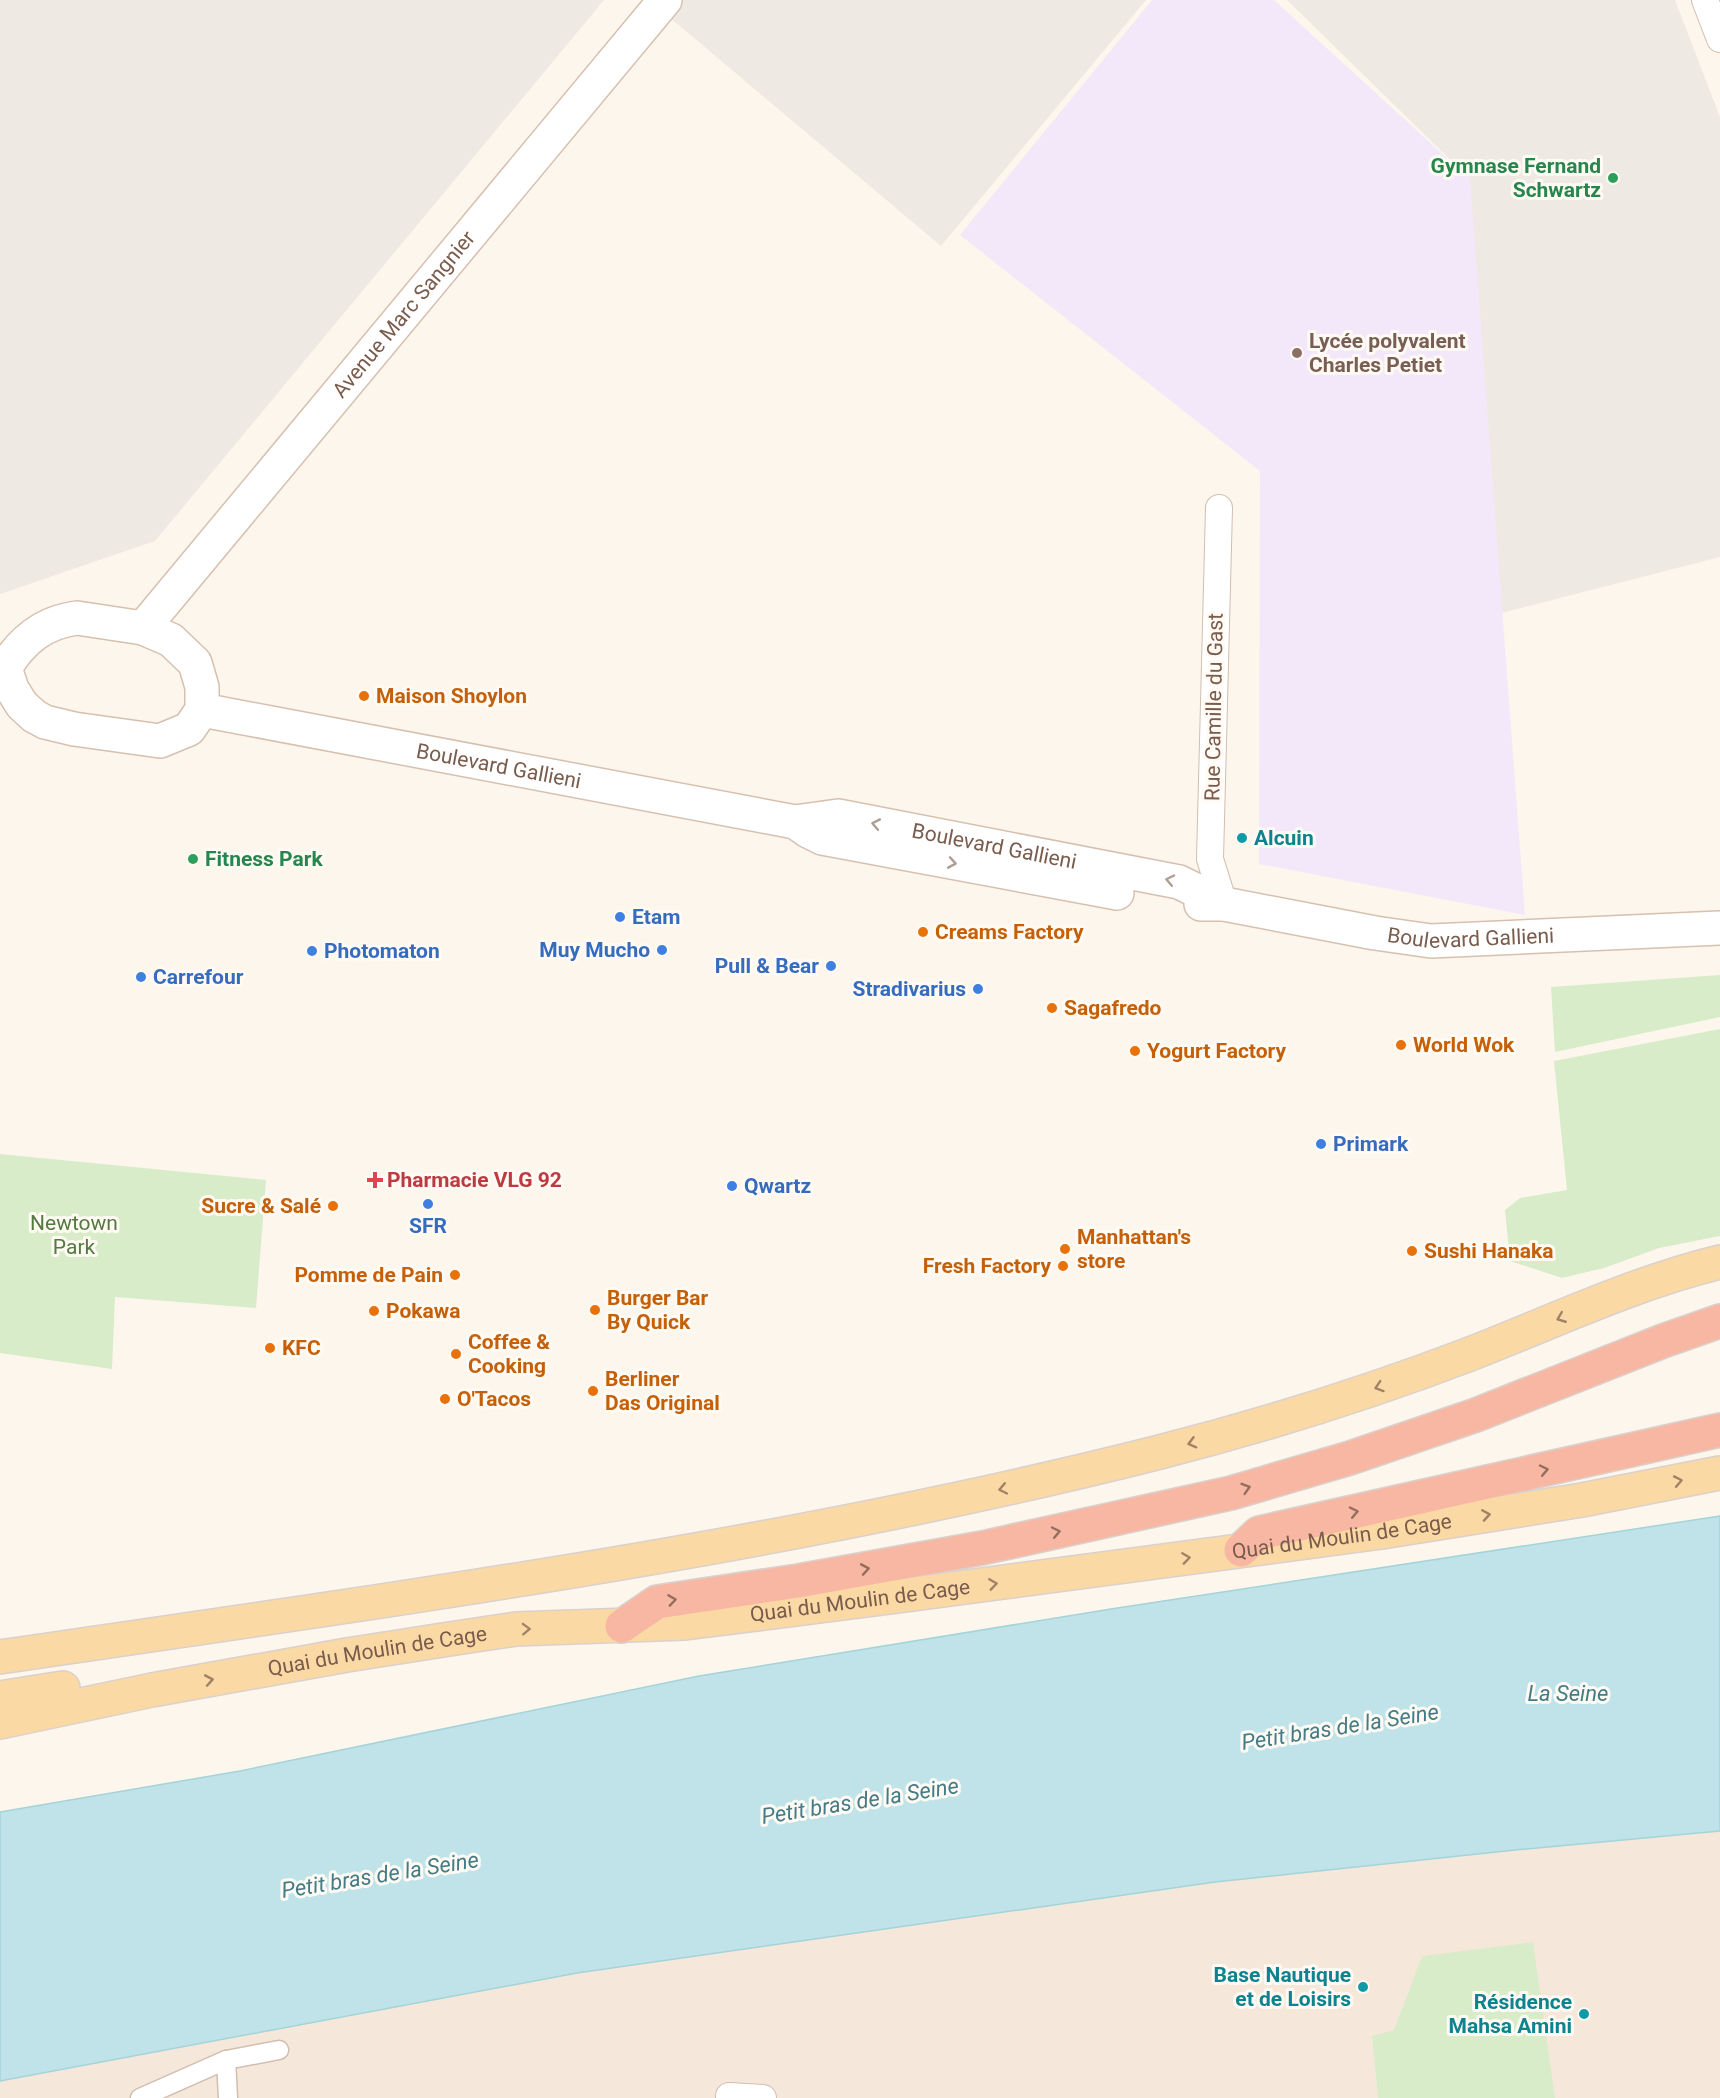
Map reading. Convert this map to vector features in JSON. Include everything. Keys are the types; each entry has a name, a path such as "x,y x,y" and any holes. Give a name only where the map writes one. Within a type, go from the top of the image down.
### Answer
{"highway":[{"path":"622,1626 657,1602 798,1581 982,1548 1231,1493 1350,1458 1476,1415 1663,1341 1720,1321"},
{"path":"1241,1550 1259,1533 1720,1430"}],"main road":[{"name":"Avenue Marc Sangnier","path":"143,628 665,0"},
{"path":"77,618 143,628 171,640 195,663 202,687 202,710 189,729 160,741 74,729 45,722 22,705 2,667 16,649 39,630 62,620 77,618"},
{"name":"Boulevard Gallieni","path":"202,710 795,822 838,816 1179,882 1224,904 1375,933 1431,941 1720,928"},
{"path":"1616,1296 1720,1247"},
{"path":"0,1657 394,1599 769,1537 1044,1480 1211,1438 1377,1387 1465,1356 1616,1296 1701,1266 1720,1262"},
{"name":"Quai du Moulin de Cage","path":"0,1722 152,1690 346,1655 516,1629 685,1623 1382,1532 1570,1502 1720,1473"},
{"path":"0,1698 122,1679 152,1690"}],"street":[{"path":"1705,0 1720,39"},
{"name":"Rue Camille du Gast","path":"1219,508 1210,859 1224,904"},
{"path":"140,2098 226,2060 279,2050"},
{"path":"226,2060 228,2098"},
{"path":"729,2096 763,2098"}],"shaded area":[{"path":"0,0 604,0 155,541 0,594"},
{"path":"649,0 1146,0 941,246"},
{"name":"Lycée polyvalent Charles Petiet","path":"1152,0 1274,0 1470,179 1525,915 1259,864 1260,471 960,235"},
{"path":"1287,0 1675,0 1720,117 1720,557 1486,617 1470,179"},
{"path":"1720,1831 1720,2098 0,2098 0,2081 577,1973 1215,1882"}],"green space":[{"path":"1720,975 1720,1017 1555,1052 1551,987"},
{"path":"1720,1029 1720,1236 1659,1248 1604,1268 1562,1278 1510,1261 1505,1210 1520,1198 1567,1190 1554,1061"},
{"name":"Newtown Park","path":"0,1154 266,1180 256,1308 115,1297 112,1369 0,1353"},
{"path":"1533,1942 1555,2098 1378,2098 1372,2036 1394,2030 1422,1956"}],"water":[{"name":"La Seine","path":"1720,1516 1720,1831 1215,1882 577,1973 0,2081 0,1812 240,1771 699,1676 1111,1609"}],"place":[{"name":"Gymnase Fernand Schwartz","path":"1613,178"},
{"name":"Lycée polyvalent Charles Petiet","path":"1297,353"},
{"name":"Maison Shoylon","path":"364,696"},
{"name":"Alcuin","path":"1242,838"},
{"name":"Fitness Park","path":"193,859"},
{"name":"Etam","path":"620,917"},
{"name":"Creams Factory","path":"923,932"},
{"name":"Muy Mucho","path":"662,950"},
{"name":"Photomaton","path":"312,951"},
{"name":"Pull & Bear","path":"831,966"},
{"name":"Carrefour","path":"141,977"},
{"name":"Stradivarius","path":"978,989"},
{"name":"Sagafredo","path":"1052,1008"},
{"name":"World Wok","path":"1401,1045"},
{"name":"Yogurt Factory","path":"1135,1051"},
{"name":"Primark","path":"1321,1144"},
{"name":"Pharmacie VLG 92","path":"375,1180"},
{"name":"Qwartz","path":"732,1186"},
{"name":"SFR","path":"428,1204"},
{"name":"Sucre & Salé","path":"333,1206"},
{"name":"Manhattan's store","path":"1065,1249"},
{"name":"Sushi Hanaka","path":"1412,1251"},
{"name":"Fresh Factory","path":"1063,1266"},
{"name":"Pomme de Pain","path":"455,1275"},
{"name":"Burger Bar By Quick","path":"595,1310"},
{"name":"Pokawa","path":"374,1311"},
{"name":"KFC","path":"270,1348"},
{"name":"Coffee & Cooking","path":"456,1354"},
{"name":"Berliner Das Original","path":"593,1391"},
{"name":"O'Tacos","path":"445,1399"},
{"name":"Base Nautique et de Loisirs","path":"1363,1987"},
{"name":"Résidence Mahsa Amini","path":"1584,2014"}],"water label":[{"name":"Petit bras de la Seine","path":"1340,1727"},
{"name":"Petit bras de la Seine","path":"860,1801"},
{"name":"Petit bras de la Seine","path":"380,1875"}]}
